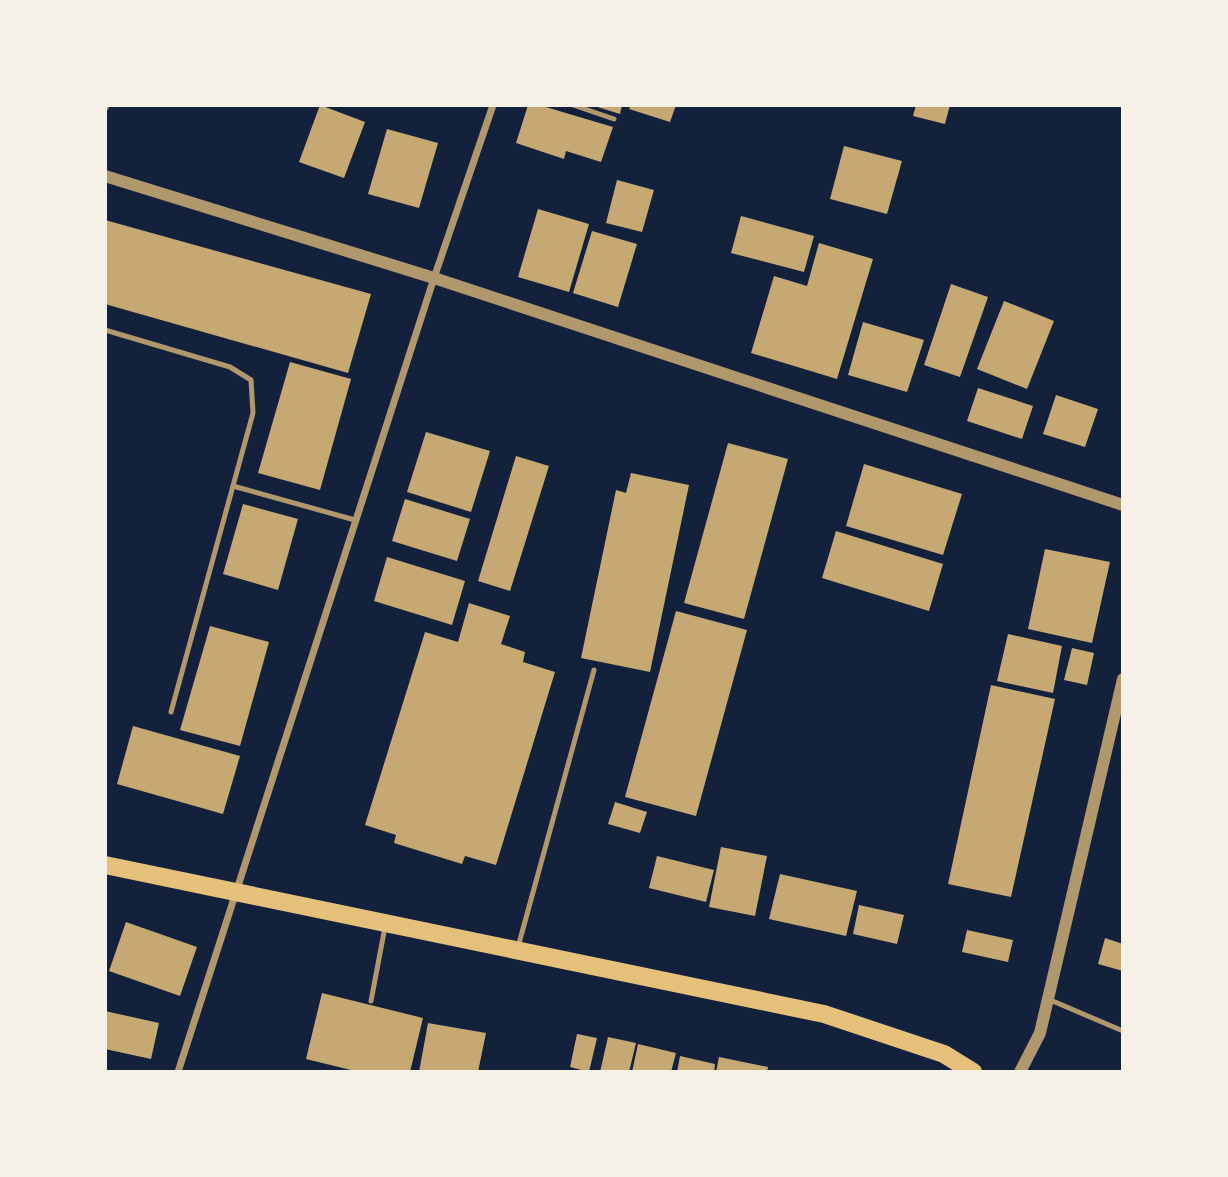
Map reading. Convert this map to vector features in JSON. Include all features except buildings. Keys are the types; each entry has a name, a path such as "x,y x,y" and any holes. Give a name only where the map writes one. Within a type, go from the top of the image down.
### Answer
{"main road":[{"path":"105,865 824,1014 944,1054 973,1072"}],"street":[{"path":"178,1072 433,278 494,105"},
{"path":"105,176 433,278 1123,505"},
{"path":"1020,1072 1040,1033 1123,679"}],"lane":[{"path":"573,105 614,119"},
{"path":"105,330 230,367 251,380 253,413 171,712"},
{"path":"233,486 355,520"},
{"path":"517,950 594,670"},
{"path":"371,1001 386,924"},
{"path":"1048,999 1123,1031"}]}
